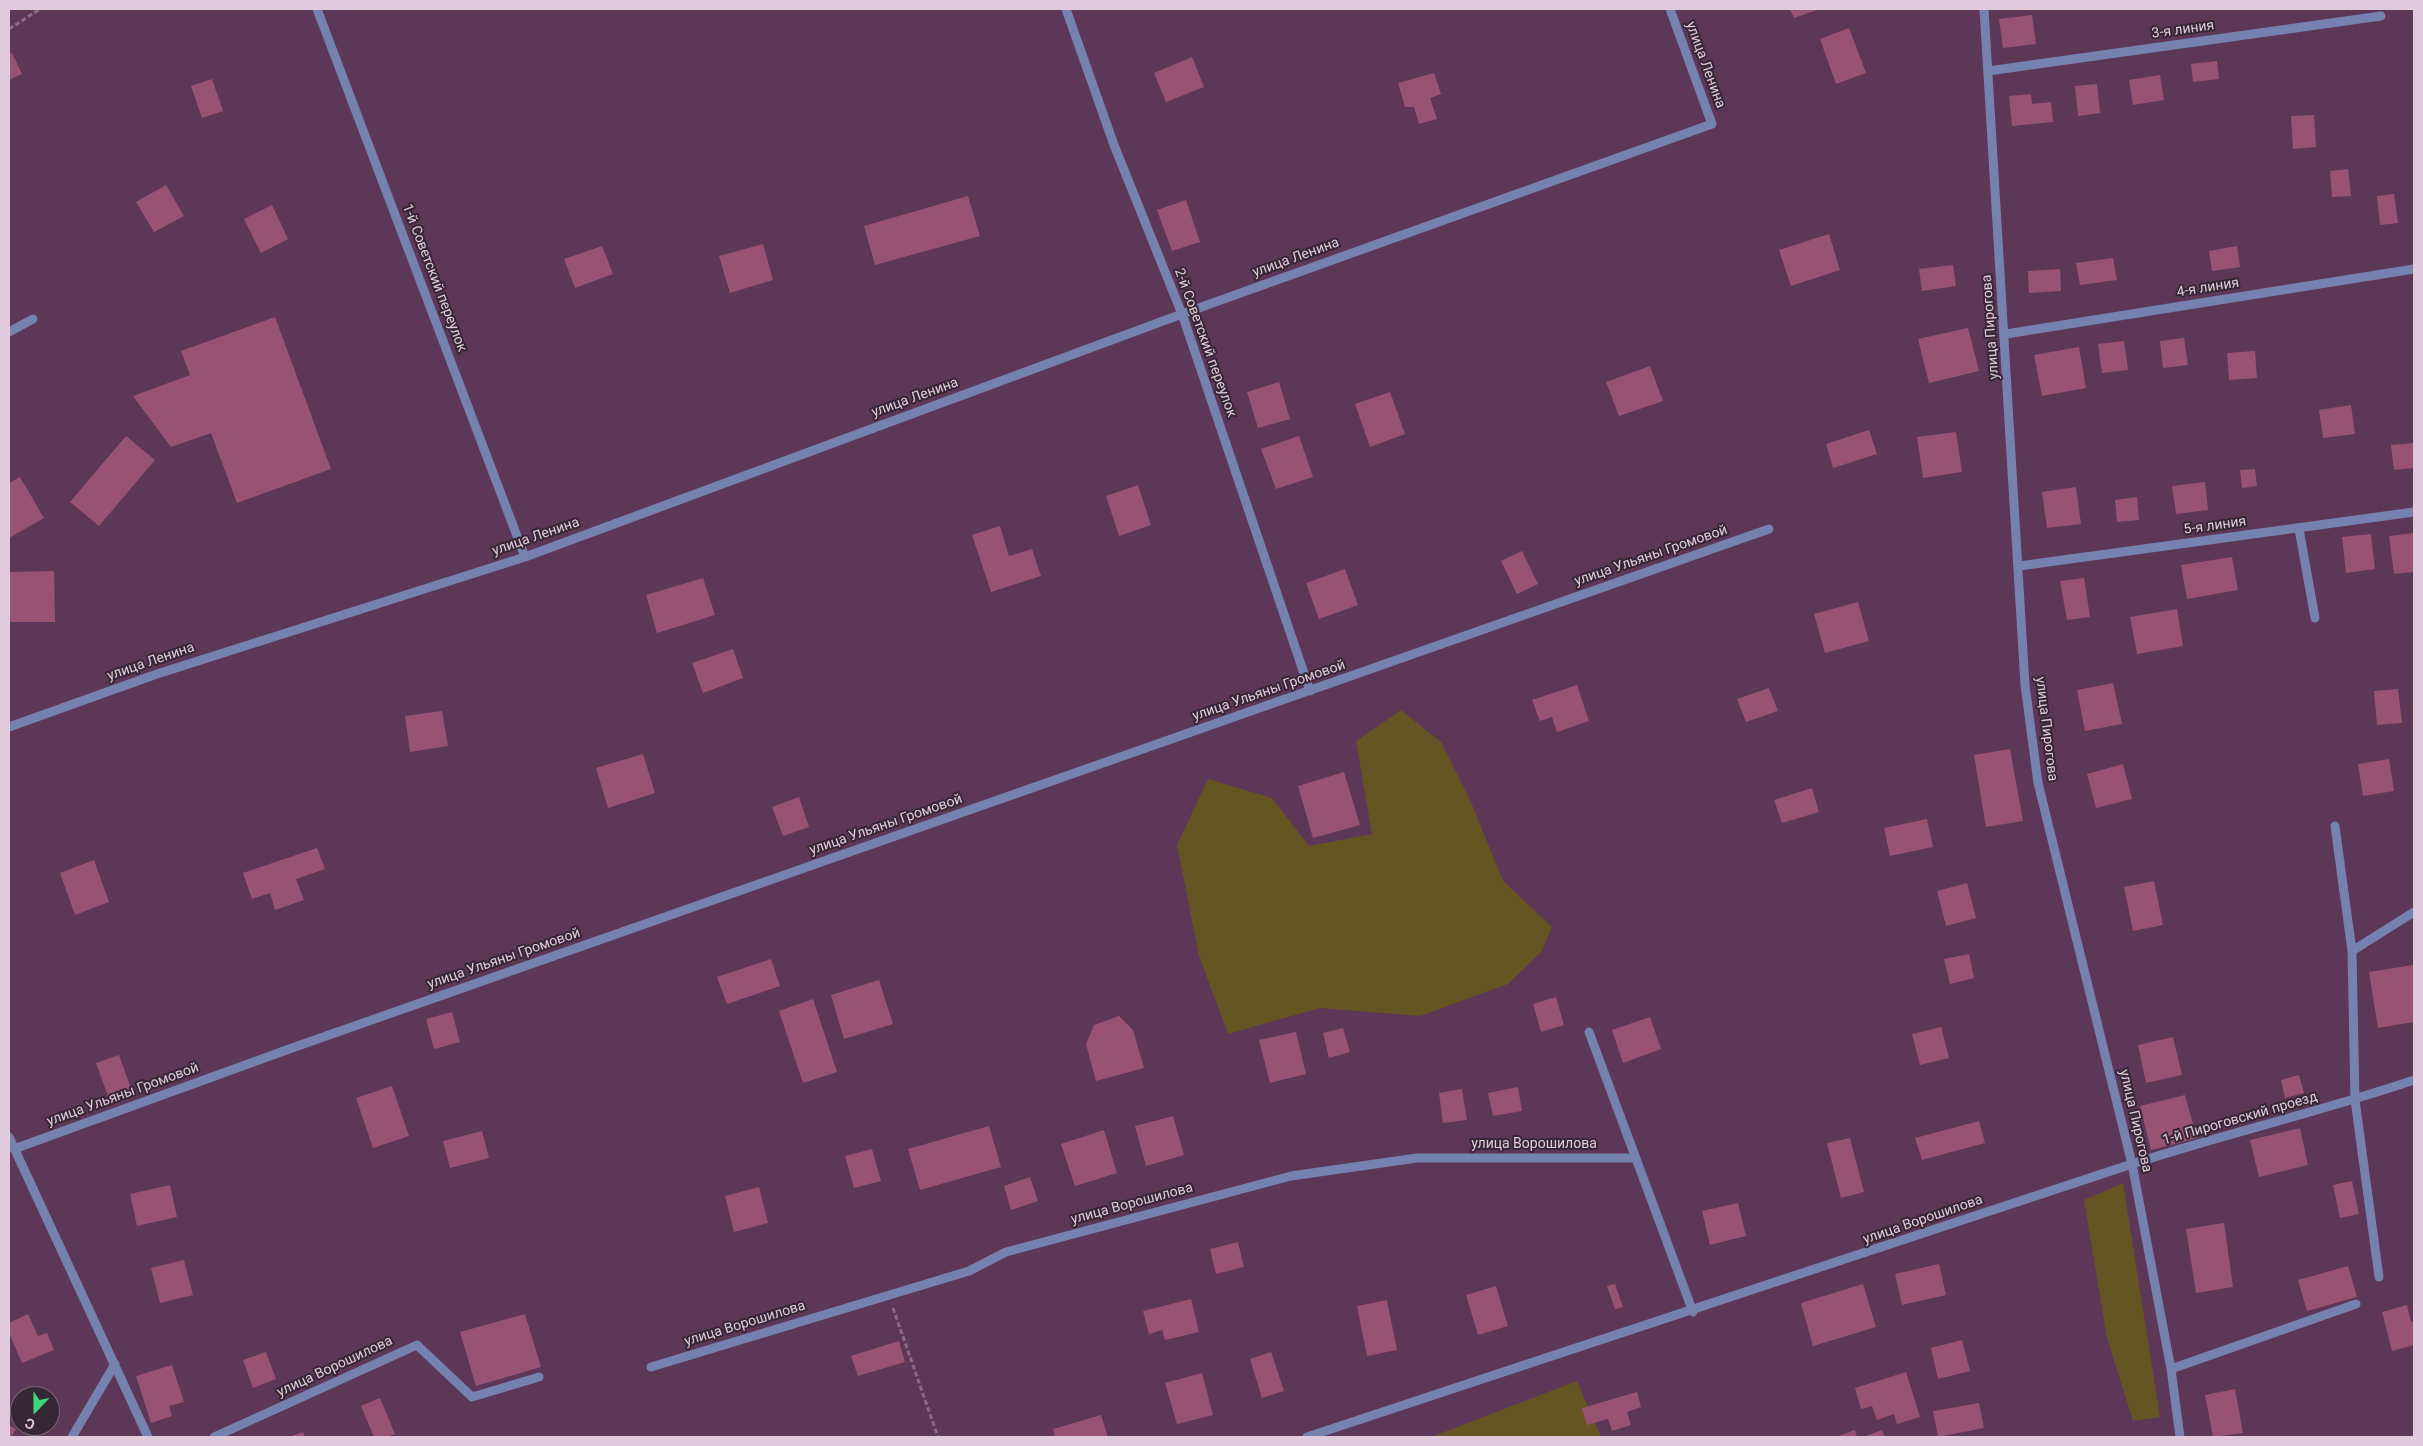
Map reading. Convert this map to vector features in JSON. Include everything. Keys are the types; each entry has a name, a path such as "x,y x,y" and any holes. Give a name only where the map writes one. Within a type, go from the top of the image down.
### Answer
{"street":[{"name":"1-й Советский переулок","path":"317,9 525,557"},
{"name":"2-й Советский переулок","path":"1066,9 1114,145 1182,314 1310,691"},
{"name":"улица Ленина","path":"9,727 157,674 525,557 1182,314 1712,124 1670,9"},
{"name":"улица Пирогова","path":"1984,9 2006,334 2025,685 2038,783 2132,1164 2171,1369 2180,1437"},
{"name":"3-я линия","path":"1988,71 2381,16"},
{"name":"4-я линия","path":"2006,334 2414,269"},
{"path":"9,332 33,319"},
{"name":"5-я линия","path":"2019,566 2414,512"},
{"path":"2299,529 2315,618"},
{"name":"улица Ульяны Громовой","path":"14,1150 301,1044 1769,530"},
{"path":"2335,826 2352,951 2355,1100 2379,1277"},
{"path":"2352,951 2414,912"},
{"path":"1589,1032 1693,1312"},
{"name":"1-й Пироговский проезд","path":"2132,1164 2355,1100 2414,1080"},
{"path":"9,1137 148,1437"},
{"name":"улица Ворошилова","path":"651,1367 969,1271 1006,1252 1291,1176 1418,1158 1636,1158"},
{"name":"улица Ворошилова","path":"1307,1437 1693,1312 2132,1164"},
{"path":"2171,1369 2356,1304"},
{"name":"улица Ворошилова","path":"214,1437 417,1345 472,1397 539,1377"},
{"path":"72,1437 115,1364"}],"path":[{"path":"9,28 40,9"},
{"path":"888,1295 938,1437"}],"shaded area":[{"path":"1401,710 1441,742 1471,802 1503,881 1552,927 1541,952 1508,984 1420,1016 1320,1008 1228,1034 1199,956 1177,845 1208,779 1272,798 1309,846 1372,834 1356,741"},
{"path":"2123,1183 2160,1417 2133,1421 2107,1338 2084,1200"},
{"path":"1577,1381 1601,1437 1431,1437"}],"building":[{"path":"1790,9 1820,9 1794,18"},
{"path":"2032,15 2036,44 2003,48 1999,19"},
{"path":"1849,28 1866,73 1836,84 1820,39"},
{"path":"12,53 22,74 9,80 9,54"},
{"path":"1192,57 1204,87 1166,102 1154,73"},
{"path":"2217,61 2219,79 2193,82 2191,64"},
{"path":"1434,73 1441,94 1430,98 1437,119 1419,124 1414,107 1405,107 1398,83"},
{"path":"2160,75 2164,100 2133,105 2129,80"},
{"path":"212,79 223,111 202,118 191,86"},
{"path":"2097,84 2100,113 2078,116 2075,86"},
{"path":"2031,94 2032,104 2051,102 2053,122 2012,126 2009,96"},
{"path":"2314,115 2316,147 2293,149 2291,116"},
{"path":"2348,169 2351,196 2332,197 2330,171"},
{"path":"166,185 184,216 154,232 136,202"},
{"path":"2394,194 2398,223 2380,225 2377,196"},
{"path":"968,196 980,236 875,265 864,226"},
{"path":"1186,200 1200,242 1172,251 1157,210"},
{"path":"272,205 288,239 261,253 244,219"},
{"path":"1829,234 1840,270 1791,286 1779,250"},
{"path":"763,244 773,280 730,293 719,256"},
{"path":"602,246 613,274 575,288 564,259"},
{"path":"2237,246 2240,267 2212,271 2209,251"},
{"path":"2113,258 2117,280 2080,285 2076,263"},
{"path":"1953,265 1956,286 1922,291 1919,269"},
{"path":"2060,269 2061,291 2029,293 2028,271"},
{"path":"275,317 331,469 237,503 211,433 171,447 133,396 190,375 181,351"},
{"path":"1968,328 1979,371 1929,383 1918,339"},
{"path":"2184,338 2188,365 2163,368 2160,341"},
{"path":"2124,341 2128,370 2102,373 2098,344"},
{"path":"2079,347 2086,388 2042,396 2034,355"},
{"path":"2255,351 2257,378 2229,380 2227,353"},
{"path":"1650,366 1663,401 1619,416 1606,382"},
{"path":"1279,382 1290,419 1258,428 1247,392"},
{"path":"1390,392 1405,434 1370,447 1355,404"},
{"path":"2351,405 2355,434 2323,438 2319,410"},
{"path":"1869,430 1877,454 1833,468 1826,444"},
{"path":"1956,432 1962,472 1923,478 1917,437"},
{"path":"126,436 155,460 99,526 70,502"},
{"path":"1299,436 1313,477 1276,489 1261,449"},
{"path":"2414,443 2414,468 2394,470 2391,445"},
{"path":"2255,469 2257,486 2242,488 2240,470"},
{"path":"20,477 44,518 9,538 9,483"},
{"path":"2205,482 2208,510 2176,514 2172,486"},
{"path":"1138,485 1151,525 1119,536 1106,496"},
{"path":"2076,487 2081,524 2047,528 2042,492"},
{"path":"2137,497 2139,520 2117,522 2115,500"},
{"path":"1000,526 1009,556 1032,549 1041,576 991,592 972,535"},
{"path":"2414,533 2414,572 2394,574 2389,536"},
{"path":"2371,534 2375,569 2346,573 2342,537"},
{"path":"1522,551 1538,584 1517,594 1501,561"},
{"path":"2232,557 2238,590 2187,599 2181,565"},
{"path":"1345,569 1358,605 1319,619 1306,583"},
{"path":"54,571 55,622 9,622 9,572"},
{"path":"703,578 715,615 657,633 646,595"},
{"path":"2084,578 2090,617 2067,620 2060,581"},
{"path":"1858,602 1869,641 1825,653 1814,614"},
{"path":"2177,609 2183,646 2137,654 2130,617"},
{"path":"733,649 743,678 703,693 692,663"},
{"path":"2113,683 2122,724 2085,731 2077,690"},
{"path":"1577,685 1589,721 1557,732 1552,717 1540,721 1532,700"},
{"path":"1769,688 1778,711 1746,722 1737,699"},
{"path":"2398,689 2402,723 2377,725 2374,691"},
{"path":"442,711 448,746 410,752 405,716"},
{"path":"2010,749 2023,821 1986,827 1974,755"},
{"path":"643,754 655,793 608,808 596,768"},
{"path":"2389,759 2394,791 2363,796 2358,764"},
{"path":"2123,764 2132,799 2096,808 2087,774"},
{"path":"1344,772 1360,825 1313,838 1298,786"},
{"path":"1812,788 1819,812 1782,823 1774,800"},
{"path":"799,797 809,827 783,836 772,807"},
{"path":"1927,819 1933,847 1890,856 1884,828"},
{"path":"317,848 325,869 296,879 304,900 275,910 270,893 252,899 243,873"},
{"path":"94,860 109,902 75,915 60,873"},
{"path":"2154,881 2163,925 2133,931 2124,887"},
{"path":"1967,883 1976,918 1946,926 1937,891"},
{"path":"1969,954 1974,978 1950,984 1944,959"},
{"path":"771,959 780,986 727,1004 717,977"},
{"path":"2413,965 2414,1022 2378,1028 2369,972"},
{"path":"879,980 893,1024 844,1039 831,995"},
{"path":"1556,997 1564,1025 1541,1032 1533,1004"},
{"path":"813,999 837,1072 803,1083 779,1011"},
{"path":"452,1012 460,1042 434,1049 426,1019"},
{"path":"1119,1016 1133,1030 1144,1068 1096,1081 1086,1044 1094,1025"},
{"path":"1650,1017 1661,1049 1623,1063 1612,1030"},
{"path":"1941,1027 1949,1058 1920,1065 1912,1034"},
{"path":"1343,1028 1350,1052 1329,1058 1323,1033"},
{"path":"1296,1032 1306,1074 1270,1083 1259,1040"},
{"path":"2173,1037 2182,1075 2146,1083 2138,1045"},
{"path":"119,1055 132,1091 109,1099 96,1063"},
{"path":"2299,1075 2304,1093 2285,1098 2281,1080"},
{"path":"392,1086 409,1136 373,1148 356,1098"},
{"path":"1518,1087 1522,1111 1493,1116 1488,1093"},
{"path":"1462,1089 1467,1120 1443,1123 1439,1093"},
{"path":"2185,1095 2197,1138 2151,1150 2140,1106"},
{"path":"1173,1116 1184,1155 1146,1166 1135,1126"},
{"path":"1979,1121 1985,1143 1922,1160 1915,1138"},
{"path":"989,1126 1001,1167 920,1190 908,1149"},
{"path":"2300,1128 2308,1165 2259,1177 2250,1140"},
{"path":"1104,1130 1117,1173 1075,1186 1061,1144"},
{"path":"482,1131 489,1158 450,1168 443,1141"},
{"path":"1850,1138 1864,1192 1841,1198 1827,1143"},
{"path":"872,1149 881,1181 854,1188 845,1156"},
{"path":"1030,1177 1038,1201 1011,1210 1004,1186"},
{"path":"2352,1181 2359,1214 2340,1218 2333,1185"},
{"path":"170,1185 177,1217 137,1226 130,1194"},
{"path":"759,1187 768,1223 734,1232 725,1196"},
{"path":"1738,1203 1746,1236 1710,1245 1702,1211"},
{"path":"2224,1223 2233,1287 2196,1293 2186,1229"},
{"path":"1238,1242 1244,1267 1216,1274 1210,1249"},
{"path":"184,1260 193,1295 160,1303 151,1268"},
{"path":"1939,1264 1946,1295 1902,1305 1895,1274"},
{"path":"2348,1266 2357,1297 2307,1311 2298,1280"},
{"path":"1615,1284 1623,1307 1615,1309 1607,1286"},
{"path":"1863,1284 1876,1327 1813,1346 1801,1303"},
{"path":"1496,1286 1508,1326 1478,1335 1466,1295"},
{"path":"1191,1299 1199,1332 1165,1340 1162,1330 1149,1334 1143,1311"},
{"path":"1387,1300 1397,1350 1367,1356 1357,1306"},
{"path":"2407,1305 2411,1322 2414,1321 2414,1345 2392,1351 2382,1312"},
{"path":"28,1314 38,1336 47,1333 54,1350 22,1363 9,1333 9,1323"},
{"path":"525,1314 541,1367 476,1386 460,1332"},
{"path":"1962,1340 1970,1371 1938,1379 1931,1348"},
{"path":"899,1341 905,1362 858,1376 851,1356"},
{"path":"266,1352 276,1379 253,1388 243,1360"},
{"path":"1271,1352 1284,1391 1262,1398 1250,1359"},
{"path":"172,1365 184,1402 169,1406 172,1416 151,1423 136,1376"},
{"path":"1906,1372 1920,1417 1897,1424 1894,1414 1877,1420 1872,1406 1861,1409 1855,1388"},
{"path":"1202,1373 1213,1415 1177,1424 1165,1383"},
{"path":"2235,1389 2243,1433 2213,1437 2205,1395"},
{"path":"1637,1392 1641,1407 1627,1412 1631,1425 1612,1431 1608,1419 1587,1425 1582,1408"},
{"path":"380,1398 395,1434 386,1437 374,1437 361,1406"},
{"path":"1979,1403 1984,1428 1938,1437 1933,1411"},
{"path":"1101,1415 1108,1437 1055,1437 1053,1429"},
{"path":"1855,1430 1857,1437 1836,1437"},
{"path":"1882,1430 1885,1437 1863,1437"},
{"path":"303,1432 305,1437 289,1437"}]}
